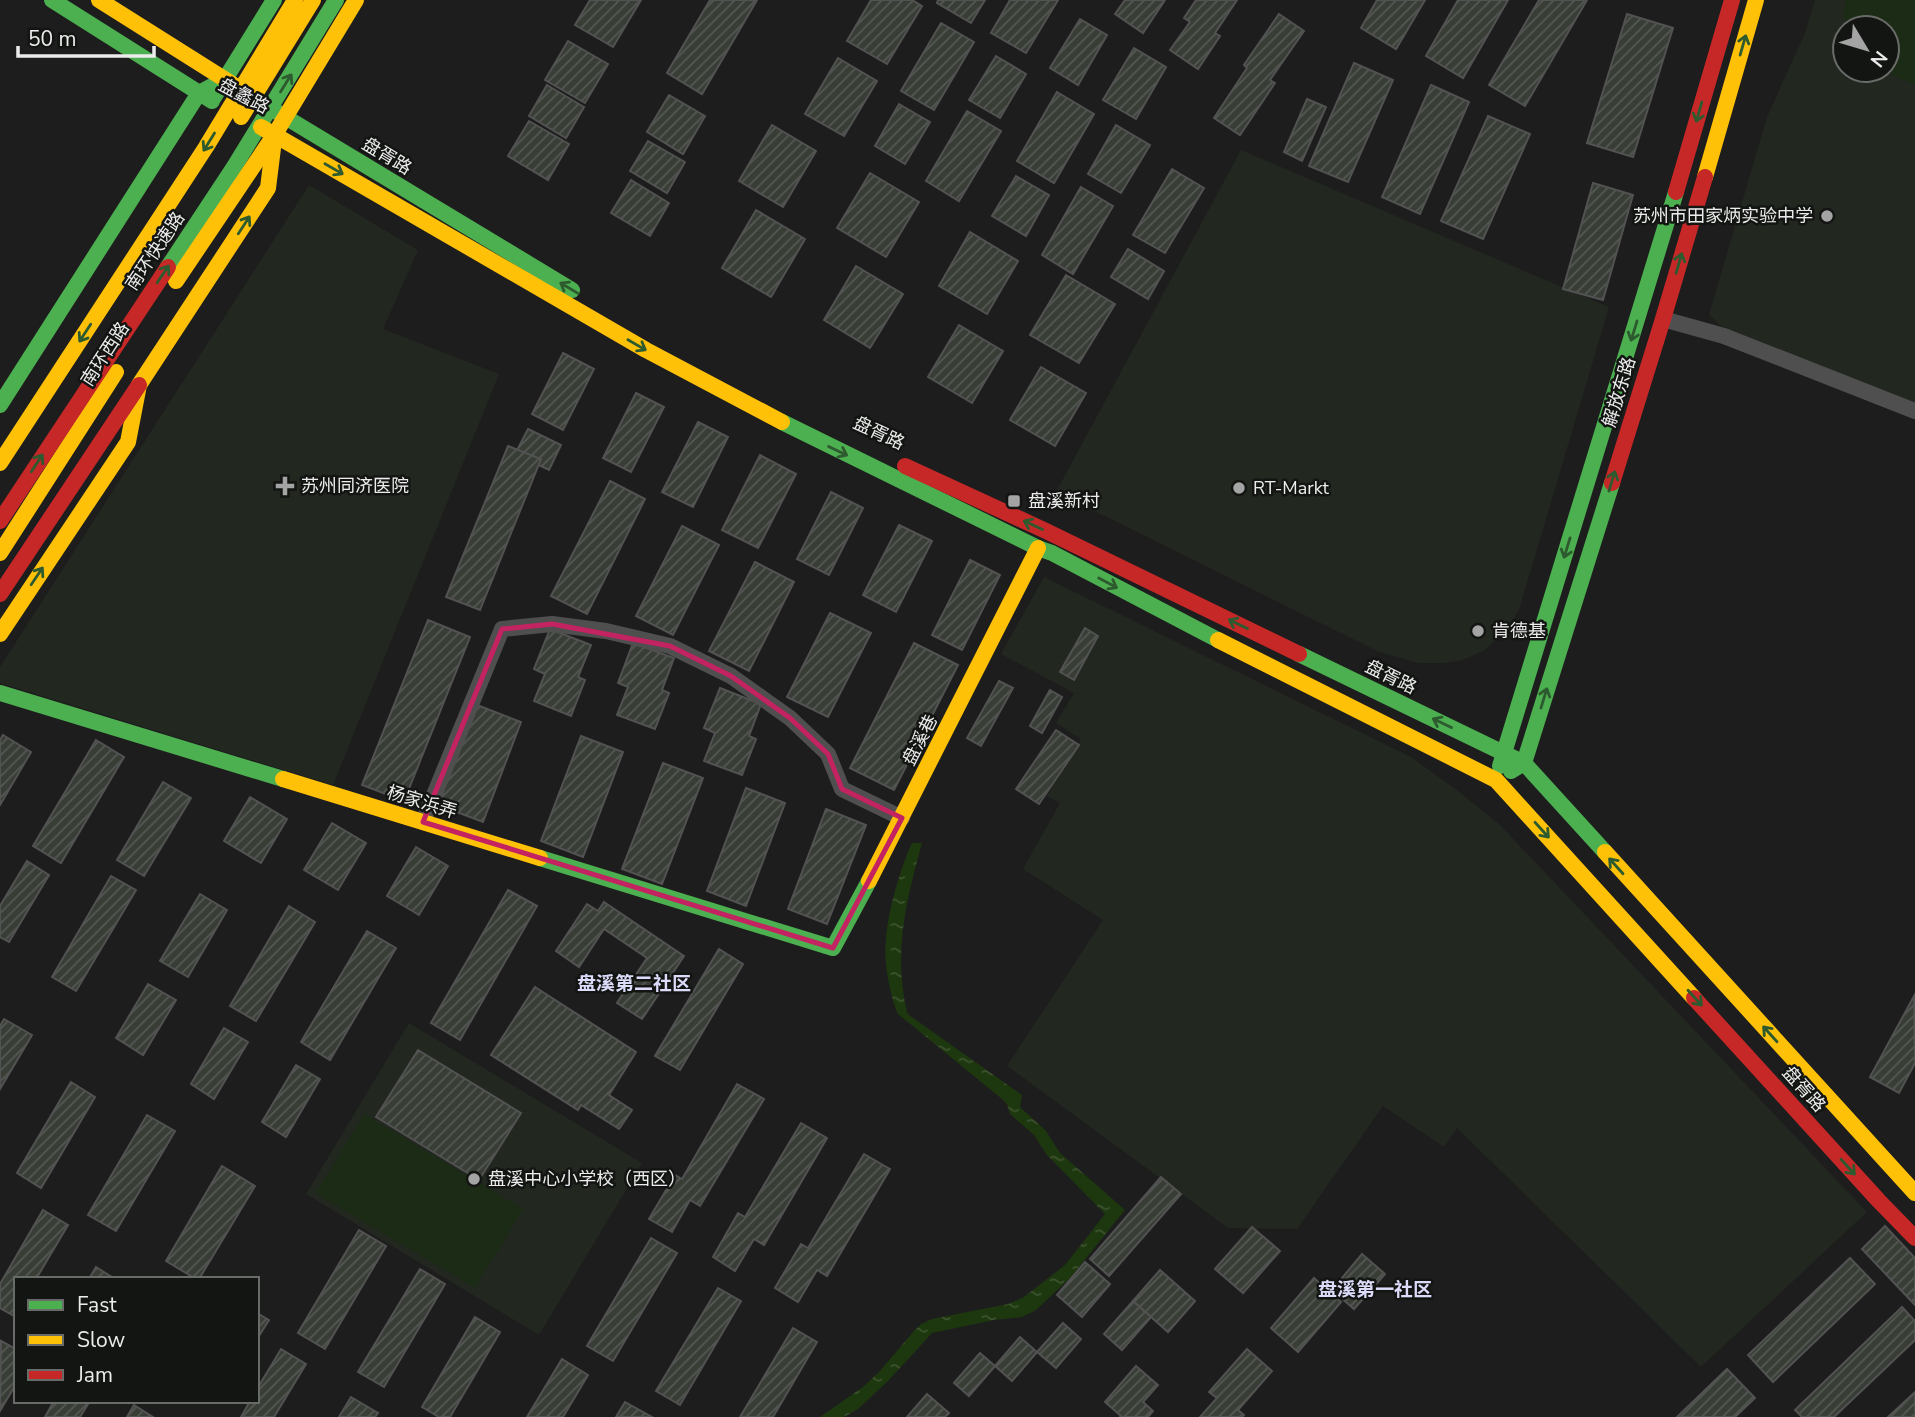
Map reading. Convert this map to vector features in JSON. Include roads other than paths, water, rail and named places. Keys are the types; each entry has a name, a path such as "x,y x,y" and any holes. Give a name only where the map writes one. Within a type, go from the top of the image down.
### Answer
{"main road":[{"name":"盘蠡路","path":"52,0 205,97 275,134"},
{"name":"盘蠡路","path":"99,0 257,101"},
{"path":"4,398 205,97 225,79 274,0"},
{"name":"南环快速路","path":"0,463 206,147 295,0"},
{"path":"208,234 204,192 313,0"},
{"name":"南环快速路","path":"0,521 234,167 336,0"},
{"name":"南环西路","path":"0,553 72,439 275,134 356,0"},
{"name":"解放东路","path":"1503,754 1641,310 1732,0"},
{"name":"解放东路","path":"1524,763 1663,319 1756,0"},
{"path":"0,423 205,97"},
{"name":"盘胥路","path":"257,101 654,339 814,425 1046,531 1524,763 1915,1193"},
{"path":"0,594 268,188 275,134"},
{"name":"盘胥路","path":"275,134 646,350 804,434 1052,553 1496,780 1915,1238"},
{"path":"0,634 128,442 139,385"},
{"name":"盘溪巷","path":"833,948 902,818 1038,548"},
{"name":"杨家浜弄","path":"0,693 833,948"},
{"path":"1496,780 1503,754"},
{"path":"1496,780 1524,763"}],"street":[{"path":"1663,319 1724,336 1915,411"},
{"path":"423,822 502,629 552,624 607,631 670,646 730,676 790,718 828,754 842,789 902,818"}],"water":[{"path":"912,843 922,843 911,886 901,947 907,1012 1022,1095 1020,1107 1046,1131 1060,1153 1125,1210 1070,1278 1036,1310 1022,1317 932,1333 858,1409 844,1417 820,1417 863,1387 921,1324 932,1319 1008,1304 1024,1297 1065,1265 1105,1214 1047,1155 1034,1135 1010,1114 1002,1099 898,1014 892,998 885,947 892,903"}],"place":[{"name":"苏州市田家炳实验中学","path":"1827,216"},
{"name":"苏州同济医院","path":"285,486"},
{"name":"RT-Markt","path":"1239,488"},
{"name":"盘溪新村","path":"1014,501"},
{"name":"肯德基","path":"1478,631"},
{"name":"盘溪中心小学校（西区）","path":"474,1179"}],"district":[{"name":"盘溪第二社区","path":"634,984"},
{"name":"盘溪第一社区","path":"1375,1290"}]}
